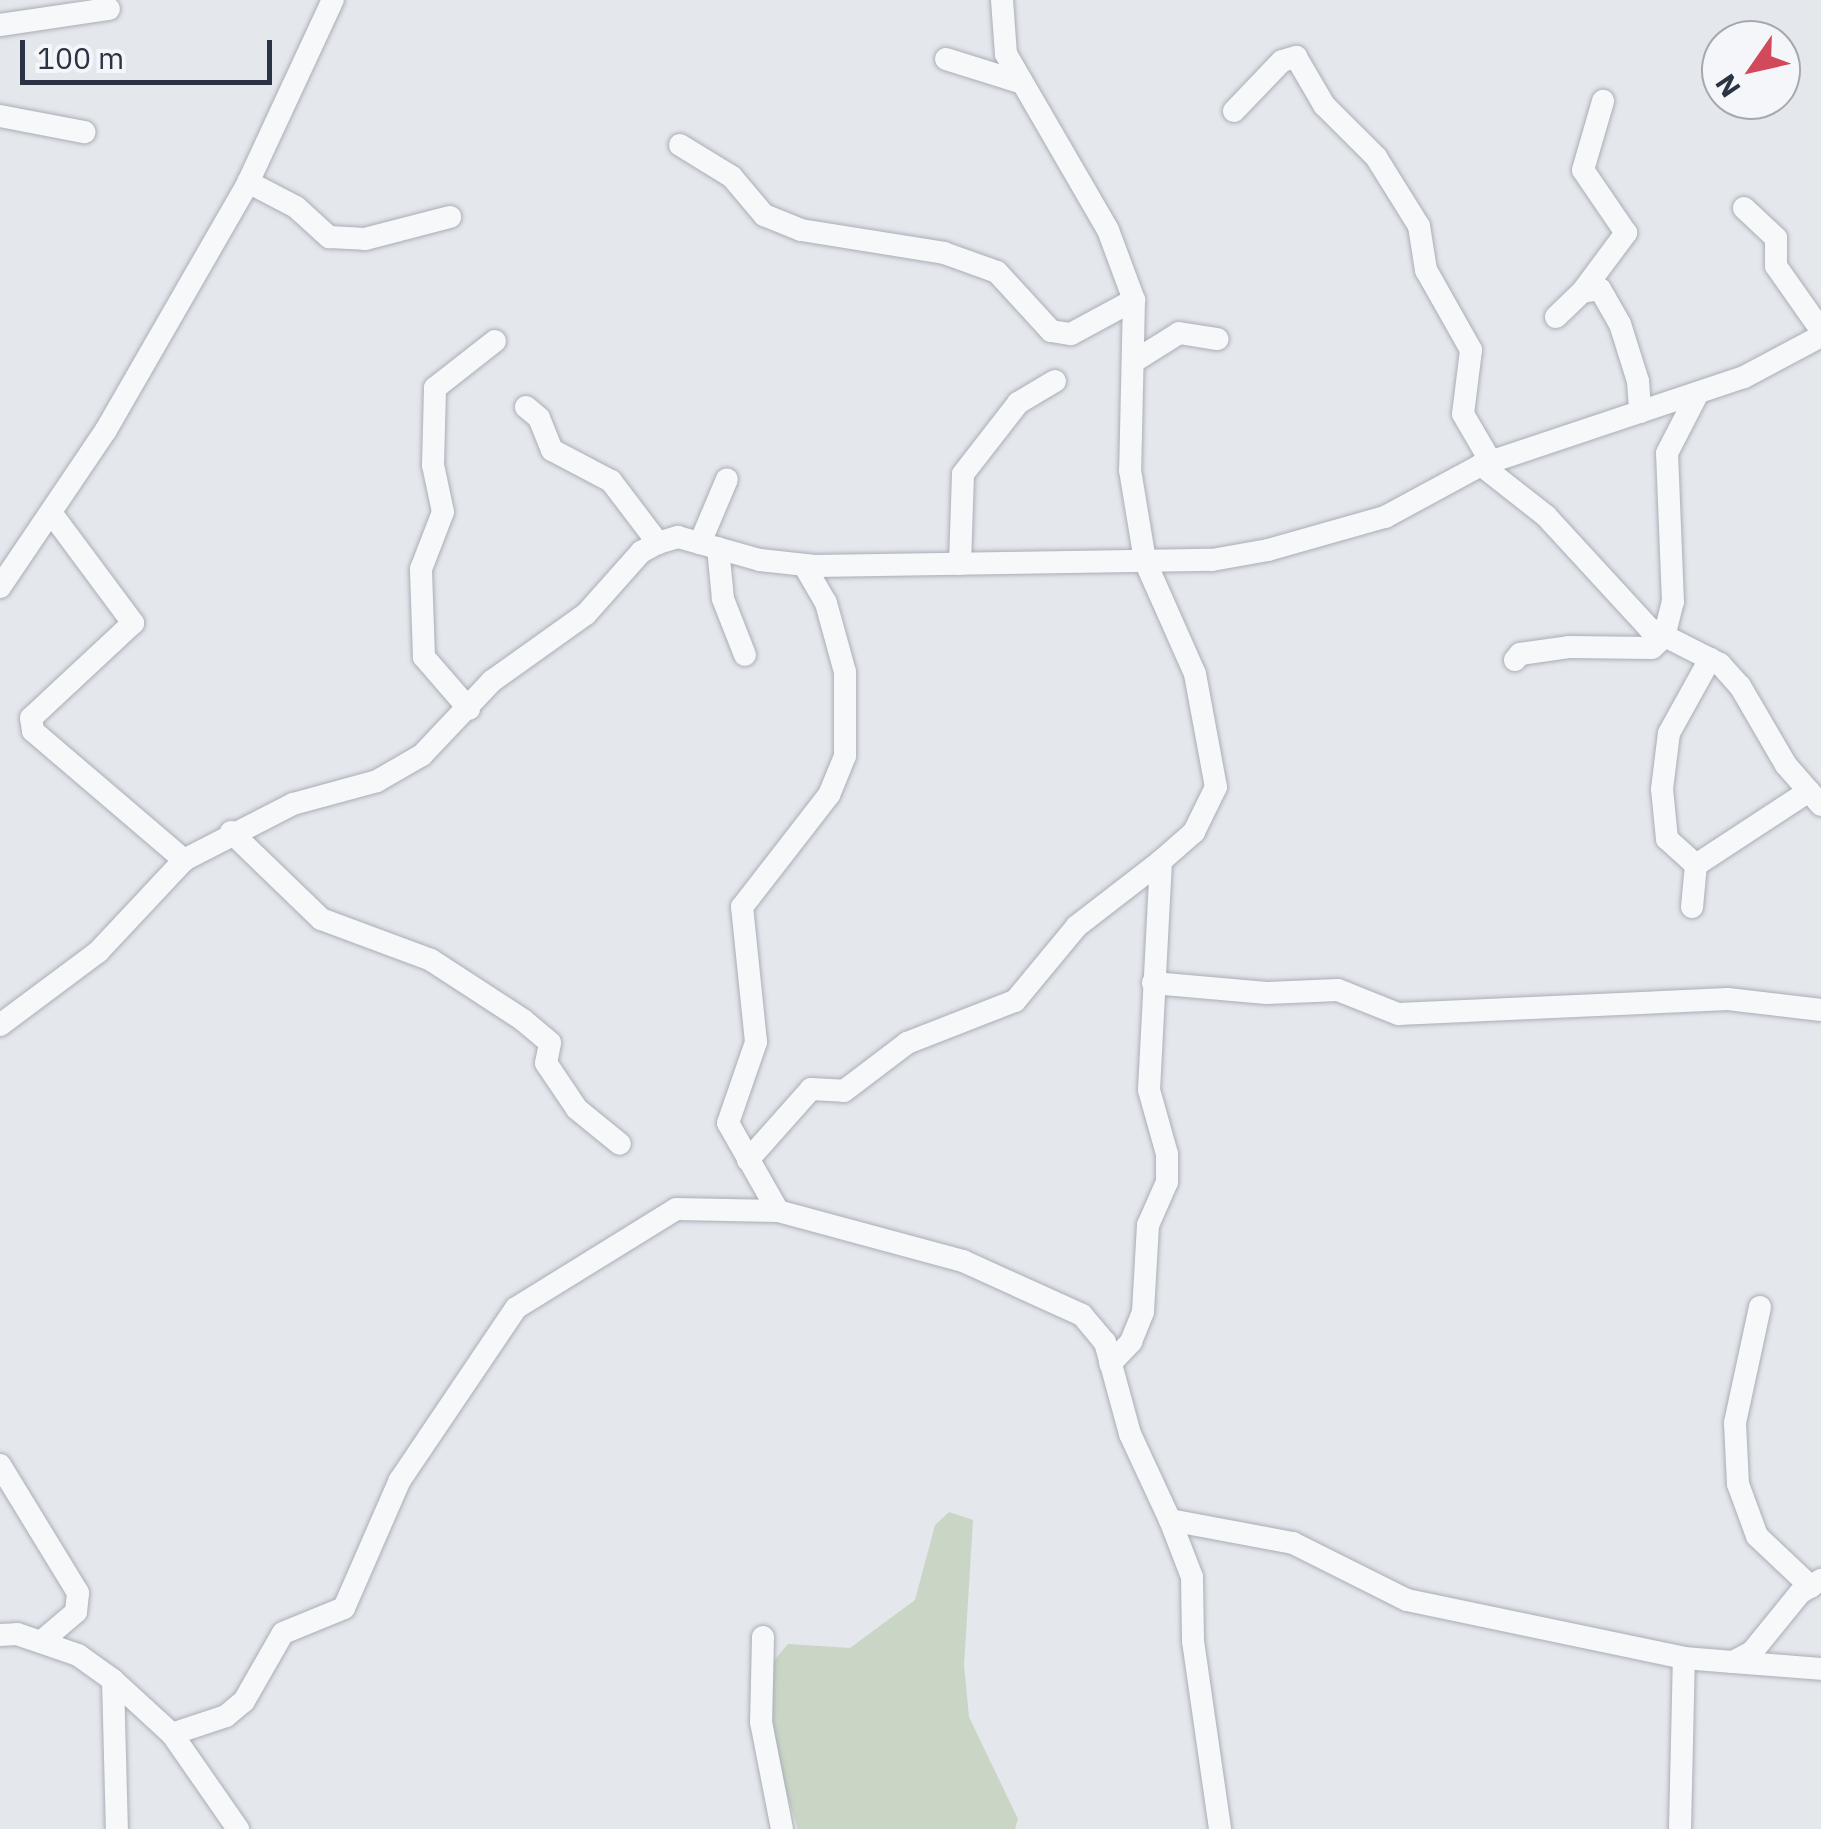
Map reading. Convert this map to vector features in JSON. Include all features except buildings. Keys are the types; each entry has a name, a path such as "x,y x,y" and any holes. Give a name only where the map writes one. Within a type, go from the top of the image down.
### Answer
{"street":[{"path":"0,587 52,514 248,182 334,0"},
{"path":"748,1160 812,1089 844,1090 908,1043 1015,1001 1077,926 1194,832 1216,787 1195,674 1144,561 1130,470 1134,300 1108,230 1006,54 1002,0"},
{"path":"0,25 109,9"},
{"path":"1234,111 1282,61 1296,57 1324,105 1376,156 1419,226 1426,270 1471,350 1463,414 1486,464 1546,516 1634,614 1664,636 1710,658 1740,686 1762,729 1815,798 1696,865"},
{"path":"946,59 1020,82"},
{"path":"1556,317 1582,292 1626,233 1583,170 1603,101"},
{"path":"0,116 84,132"},
{"path":"680,146 732,177 764,215 801,230 944,253 997,272 1051,332 1071,334 1134,300"},
{"path":"248,182 296,207 329,237 364,239 450,218"},
{"path":"0,1025 98,952 184,860 231,832 293,804 392,775 469,709 527,652 586,614 641,552 658,543 678,537 804,565 1212,560 1268,550 1385,517 1486,464 1697,395 1821,333 1776,266 1776,238 1744,208"},
{"path":"1582,292 1600,289 1620,324 1640,412"},
{"path":"1133,362 1178,333 1218,339"},
{"path":"469,709 424,657 421,569 443,512 433,465 435,388 495,341"},
{"path":"960,564 962,474 1018,403 1055,381"},
{"path":"1515,660 1520,654 1569,647 1652,648 1664,636 1673,602 1666,453 1697,395"},
{"path":"526,408 539,418 552,450 611,481 658,543"},
{"path":"727,479 709,546 723,599 745,655"},
{"path":"52,514 133,623 30,718 33,730 184,860"},
{"path":"778,1211 728,1123 756,1042 742,908 829,795 845,756 846,672 826,603 804,565"},
{"path":"1696,865 1668,838 1662,789 1669,733 1710,658"},
{"path":"231,832 321,919 431,960 523,1020 550,1043 546,1063 577,1109 620,1144"},
{"path":"1110,1364 1131,1342 1144,1312 1148,1226 1167,1182 1149,1090 1162,861"},
{"path":"1692,907 1696,865"},
{"path":"1153,982 1267,992 1338,990 1398,1014 1728,999 1821,1010"},
{"path":"172,1734 226,1716 244,1702 283,1633 344,1608 400,1480 516,1308 670,1210 778,1211 963,1260 1082,1315 1105,1342 1130,1434 1192,1577 1193,1641 1220,1829"},
{"path":"1733,1662 1752,1652 1816,1583 1757,1536 1738,1484 1735,1423 1760,1307"},
{"path":"0,1465 78,1593 76,1612 42,1641"},
{"path":"1170,1520 1292,1543 1407,1600 1684,1658 1821,1669"},
{"path":"0,1635 42,1641 78,1655 113,1680 172,1734 238,1829"},
{"path":"762,1638 760,1722 782,1829"},
{"path":"1680,1829 1684,1658"},
{"path":"113,1680 117,1829"}],"green space":[{"path":"949,1512 973,1520 964,1665 969,1717 1018,1819 1015,1829 798,1829 775,1757 770,1665 788,1644 850,1648 915,1600 935,1525"}]}
